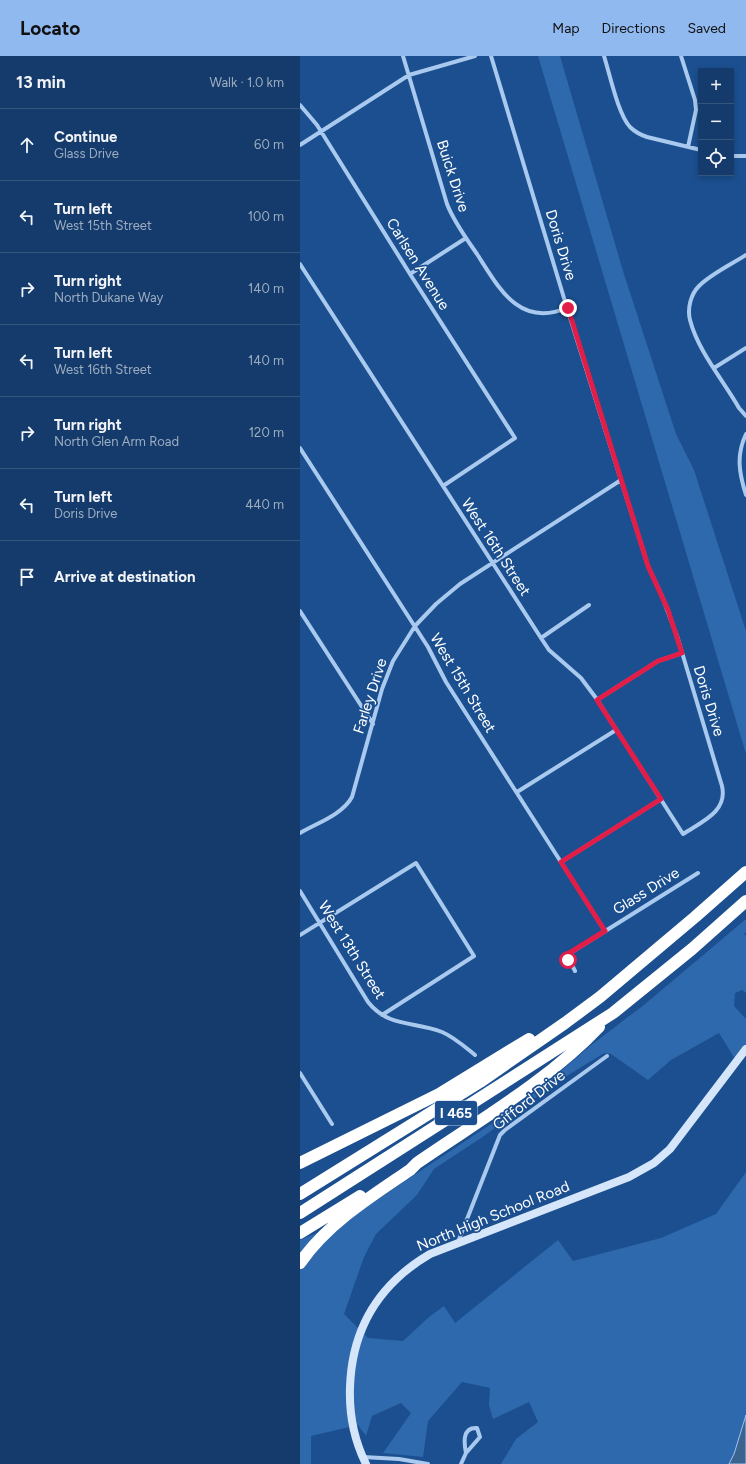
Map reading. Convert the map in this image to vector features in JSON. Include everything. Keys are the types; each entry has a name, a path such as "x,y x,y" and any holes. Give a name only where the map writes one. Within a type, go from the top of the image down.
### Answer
{"highway":[{"name":"I 465","path":"300,1194 480,1082 564,1023 600,997 746,872"},
{"name":"I 465","path":"300,1213 613,1012 692,949 746,901"},
{"path":"300,1263 325,1233 358,1206 410,1170 417,1163 523,1091 582,1045 613,1012"},
{"path":"300,1163 419,1104 464,1079 532,1037 564,1023"},
{"path":"300,1233 408,1166 417,1163"}],"street":[{"name":"Buick Drive","path":"403,56 447,204 452,216 466,238 501,291 514,303 522,308 538,313 555,312 568,308"},
{"path":"300,145 409,75 475,56"},
{"name":"Doris Drive","path":"491,56 648,566 668,610 722,786 723,794 721,804 716,812 683,834"},
{"path":"604,56 621,112 631,128 637,133 647,137 698,149"},
{"path":"681,56 695,100 696,110 688,147"},
{"name":"Carlsen Avenue","path":"300,105 312,118 515,438 443,486"},
{"path":"734,156 746,156"},
{"path":"410,274 466,238"},
{"path":"746,255 703,282 694,292 690,302 689,315 691,325 703,350 739,408 746,416"},
{"name":"West 16th Street","path":"300,264 549,650 581,678 597,700 683,834"},
{"path":"714,368 746,348"},
{"path":"746,434 739,459 739,470 746,495"},
{"name":"West 15th Street","path":"300,448 415,626 428,647 446,682 605,931"},
{"name":"Farley Drive","path":"300,833 340,811 350,802 355,790 382,689 393,661 415,626 454,589 621,480"},
{"path":"541,638 589,605"},
{"path":"300,611 373,724"},
{"path":"597,700 658,661 682,653"},
{"path":"517,792 616,730"},
{"path":"561,862 661,799"},
{"path":"300,935 416,863 474,956 382,1015"},
{"name":"Glass Drive","path":"575,971 566,955 698,873"},
{"name":"West 13th Street","path":"300,891 368,1002 374,1008 382,1015 398,1022 429,1028 446,1034 475,1055"},
{"name":"North High School Road","path":"365,1461 356,1441 352,1426 350,1402 351,1371 353,1356 363,1324 381,1295 404,1271 430,1254 628,1177 654,1163 670,1149 746,1049"},
{"name":"Gifford Drive","path":"458,1243 500,1135 506,1129 607,1056"},
{"path":"300,1073 332,1124"},
{"path":"461,1464 466,1454 480,1437 478,1428 469,1429 465,1434 466,1454"},
{"path":"365,1461 399,1459 428,1464"}],"shaded area":[{"path":"538,56 560,56 623,271 676,434 694,470 746,631 746,754"},
{"path":"746,919 746,932 744,934 746,936 746,993 742,990 735,993 734,1006 746,1019 746,1044 735,1059 719,1033 671,1060 648,1080 611,1054 604,1053 554,1084 484,1136 434,1169 417,1195 376,1234 364,1257 344,1314 368,1338 403,1341 429,1317 444,1306 455,1323 558,1240 573,1261 661,1238 716,1214 746,1172 746,1418 734,1454 729,1464 501,1464 516,1439 538,1422 529,1402 493,1419 489,1405 490,1388 462,1382 428,1421 423,1457 383,1453 411,1413 401,1403 372,1416 366,1436 358,1425 311,1436 311,1464 300,1464 300,1240 345,1221 494,1122 540,1089 590,1046 645,1004"},
{"path":"746,1415 746,1464 729,1464 734,1454"}],"route":[{"path":"568,308 648,566 668,610 682,653 658,661 597,700 661,799 561,862 605,931 566,955 568,960"}]}
